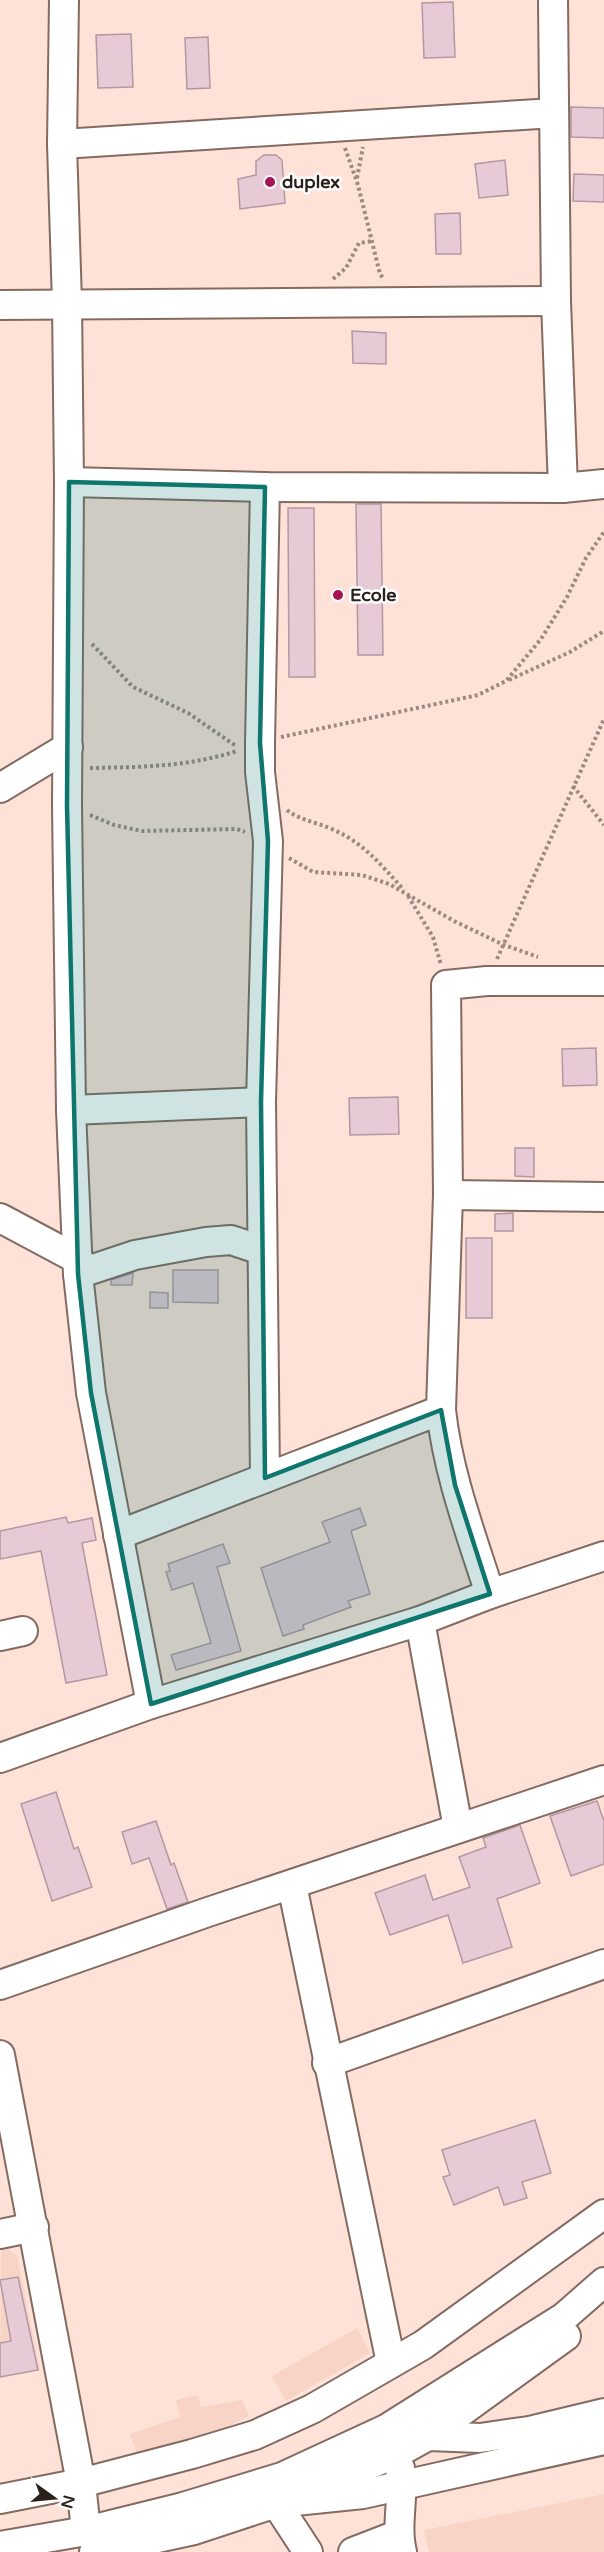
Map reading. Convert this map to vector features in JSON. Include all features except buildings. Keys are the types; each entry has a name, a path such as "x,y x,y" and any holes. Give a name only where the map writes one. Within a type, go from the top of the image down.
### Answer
{"street":[{"path":"64,0 62,144 69,482 67,806 71,1110 78,1267 91,1393 151,1704"},
{"path":"553,0 556,300 563,488"},
{"path":"62,144 554,113"},
{"path":"0,304 556,300"},
{"path":"69,482 266,487 563,488 604,484"},
{"path":"265,1478 261,1102 268,841 260,772 260,743 266,487"},
{"path":"0,788 68,758"},
{"path":"490,1594 455,1485 441,1410 448,1195 446,985 487,981 604,981"},
{"path":"71,1110 261,1102"},
{"path":"448,1195 604,1197"},
{"path":"0,1218 78,1267 206,1242 231,1240 261,1250"},
{"path":"118,1535 441,1410"},
{"path":"0,1758 151,1704 420,1621 490,1594 604,1556"},
{"path":"420,1621 458,1828"},
{"path":"0,1985 604,1780"},
{"path":"292,1885 327,2063 391,2363"},
{"path":"327,2063 604,1964"},
{"path":"0,2055 93,2547"},
{"path":"0,2499 81,2483 255,2435 312,2409 423,2345 604,2214"},
{"path":"0,2234 34,2227"},
{"path":"0,2546 93,2547 194,2530 276,2503 391,2441 410,2414 564,2317 604,2282"},
{"path":"428,2436 582,2325 604,2306"},
{"path":"93,2547 183,2507 391,2441 428,2436 480,2438 529,2432 604,2413"},
{"path":"410,2414 428,2436"},
{"path":"276,2503 363,2494 604,2440"},
{"path":"353,2552 400,2544 403,2485 391,2441"},
{"path":"276,2503 308,2552"}],"path":[{"path":"356,181 359,161 373,124"},
{"path":"332,127 348,154 380,274 402,301"},
{"path":"330,282 346,268 359,243 373,241"},
{"path":"506,681 541,639 567,597 586,558 604,532"},
{"path":"68,758 152,767 204,762 298,732 400,713 478,695 570,652 604,631"},
{"path":"487,981 604,719"},
{"path":"573,786 604,825"},
{"path":"67,806 114,825 142,831 237,829 268,841 287,857 313,872 362,875 389,884 453,921 504,945 548,960"}],"highlighted area":[{"path":"69,482 265,487 260,743 268,841 261,1102 265,1478 441,1410 455,1485 490,1594 151,1704 91,1393 78,1274 67,806"}],"shaded area":[{"path":"1,2243 17,2256 40,2370 0,2378"},
{"path":"357,2328 370,2353 286,2401 272,2376"},
{"path":"198,2395 201,2407 242,2400 249,2416 209,2436 137,2454 130,2434 180,2417 176,2400"},
{"path":"604,2494 604,2552 429,2552 424,2530"}],"place":[{"name":"duplex","path":"270,182"},
{"name":"Ecole","path":"338,595"}]}
